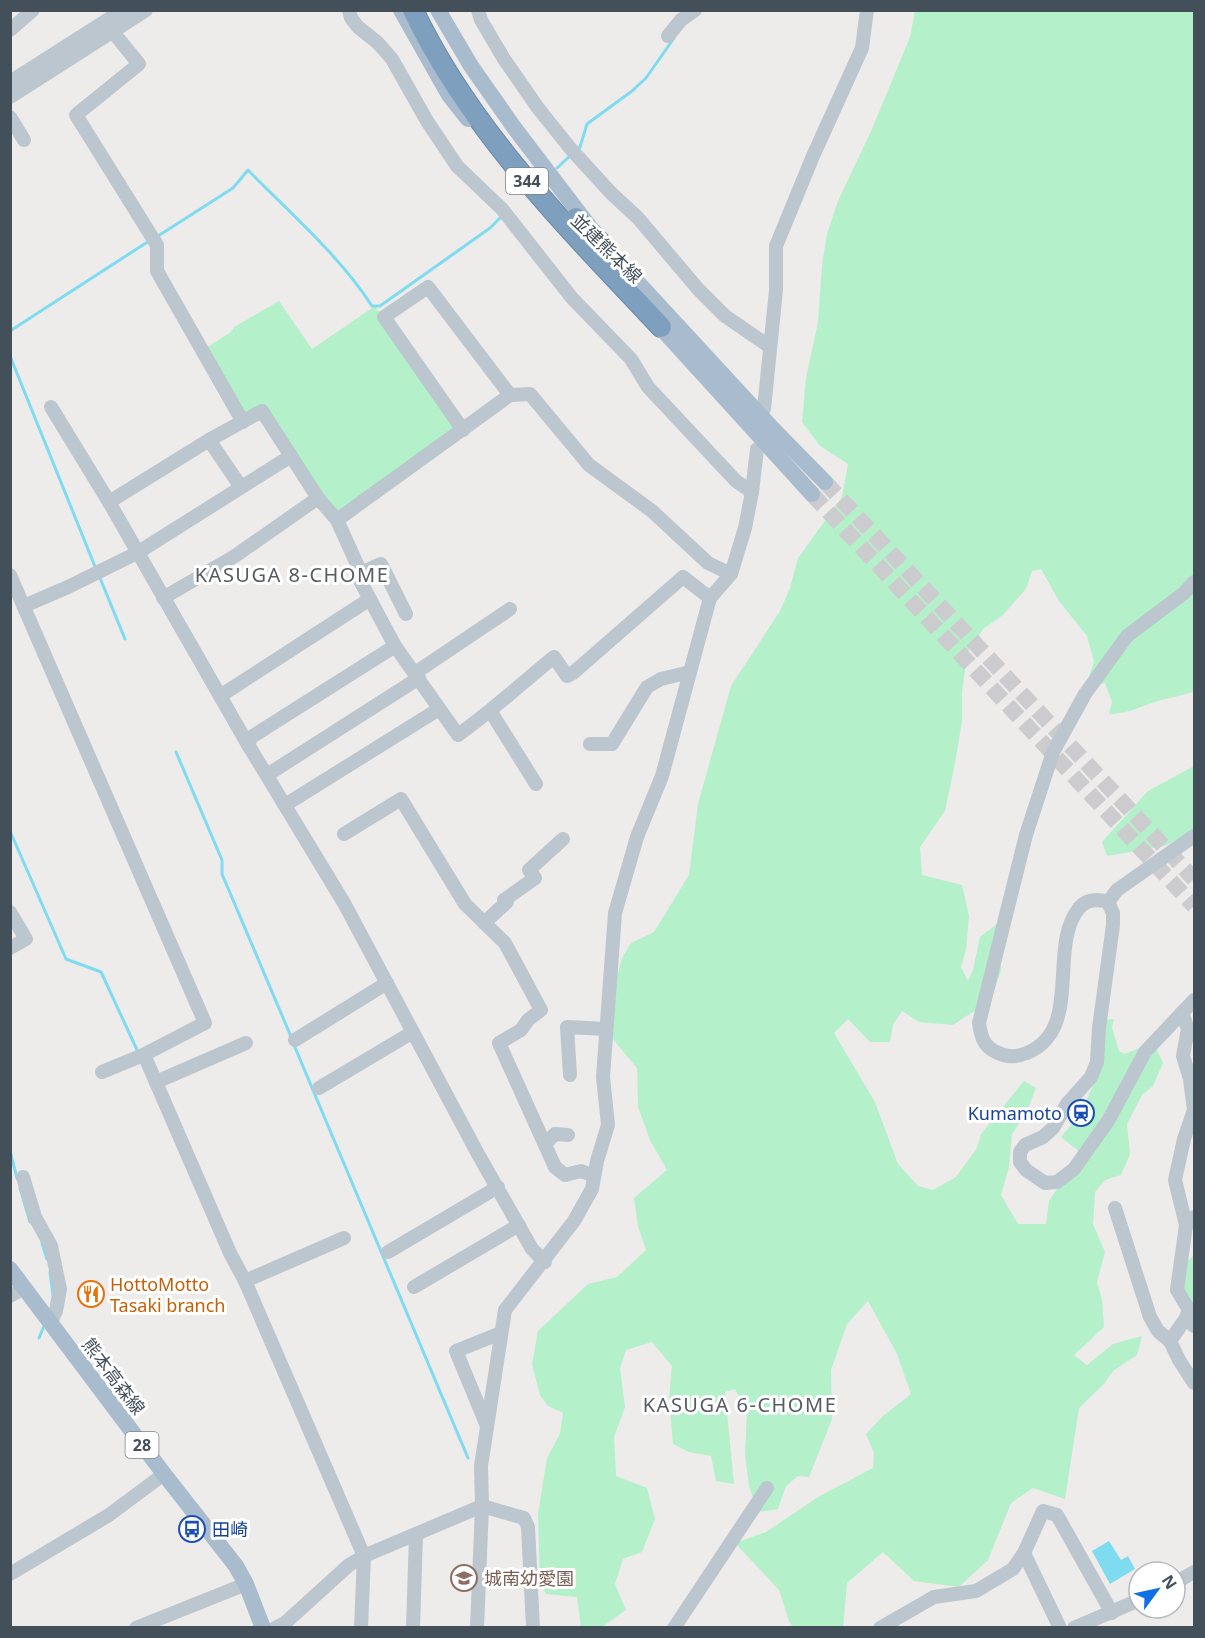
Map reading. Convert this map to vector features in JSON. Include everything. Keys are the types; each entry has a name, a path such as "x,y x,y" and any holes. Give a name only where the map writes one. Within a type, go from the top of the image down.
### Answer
{"highway":[{"name":"344","path":"420,12 497,126 558,199 605,247"},
{"name":"344","path":"420,12 464,97 544,203 661,327"}],"main road":[{"name":"並建熊本線","path":"605,247 771,427 825,482"},
{"path":"661,327 812,494"},
{"name":"熊本高森線","path":"10,1269 17,1292 50,1323 236,1566 246,1584 263,1628"}],"street":[{"path":"10,30 33,10"},
{"path":"10,82 123,10"},
{"path":"10,97 146,10"},
{"path":"349,10 351,18 358,27 378,43 392,59 427,121 457,166 502,209 572,297 631,359 648,387 736,481 752,492"},
{"path":"477,10 504,59 538,108 570,148 611,193 638,218 698,289 725,316 770,347"},
{"path":"668,36 681,20 695,10"},
{"path":"764,409 776,290 777,246 816,147 862,48 867,10"},
{"path":"113,32 139,64 76,116 157,245 158,271 243,422"},
{"path":"10,117 24,140"},
{"path":"463,430 384,317 428,287 510,395"},
{"path":"337,520 510,395 530,394 589,465 652,511 708,562 731,573"},
{"path":"51,406 109,502 247,743 344,903 478,1154 532,1249 544,1262"},
{"path":"109,502 208,440 262,411 318,498 337,520 361,573"},
{"path":"208,440 241,488"},
{"path":"477,1628 482,1506 481,1466 505,1310 574,1221 592,1189 597,1161 608,1125 603,1077 615,913 638,837 662,776 710,598 731,573 745,528 757,449"},
{"path":"24,606 137,553 291,456"},
{"path":"163,598 235,556 318,498"},
{"path":"406,614 381,564 357,575 395,646 458,735 491,712 554,657 567,676 573,673 683,577 710,598"},
{"path":"10,575 205,1023 147,1053 145,1057"},
{"path":"1194,582 1184,593 1127,636 1085,694 1053,752 1026,835 979,1023 982,1038 990,1049 1008,1057 1018,1056 1039,1047 1049,1036 1057,1018 1064,983 1067,938 1079,908 1087,902 1098,899 1108,902 1113,913 1097,1062 1091,1077 1067,1104 1053,1128 1043,1137 1025,1144 1020,1152 1020,1162 1026,1170 1045,1182 1057,1182 1074,1169 1108,1121 1145,1052 1194,1000"},
{"path":"220,696 370,599"},
{"path":"267,775 417,675 510,609"},
{"path":"247,743 253,736 302,703 395,646"},
{"path":"590,744 612,744 647,687 661,679 690,672"},
{"path":"285,805 439,709"},
{"path":"491,712 536,784"},
{"path":"344,834 401,799 465,904 505,943 541,1010 520,1030 499,1043 555,1167 565,1175 581,1171 594,1176"},
{"path":"1108,902 1118,891 1194,836"},
{"path":"484,923 507,902 504,900 535,878 529,870 563,839"},
{"path":"10,912 26,939 10,948"},
{"path":"295,1040 387,983"},
{"path":"1170,1341 1190,1322 1189,1310 1177,1290 1190,1221 1175,1180 1184,1139 1194,1110 1192,1077 1183,1056 1188,1029 1182,1013"},
{"path":"570,1075 567,1028 606,1029"},
{"path":"319,1088 413,1032"},
{"path":"156,1082 246,1043"},
{"path":"102,1072 143,1054 145,1057 364,1556 361,1628"},
{"path":"545,1144 555,1134 568,1134"},
{"path":"23,1177 35,1216 51,1246 60,1289 56,1311 50,1323"},
{"path":"387,1252 498,1187"},
{"path":"1115,1208 1150,1317 1158,1330 1170,1341 1194,1383"},
{"path":"414,1287 519,1225"},
{"path":"245,1281 344,1238"},
{"path":"487,1426 456,1351 501,1333"},
{"path":"10,1574 109,1515 164,1474"},
{"path":"674,1628 767,1488"},
{"path":"283,1626 349,1565 364,1556 482,1506 524,1518 528,1527 533,1628"},
{"path":"880,1628 934,1597 976,1591 1013,1569 1024,1553 1043,1511 1057,1515 1112,1612"},
{"path":"413,1628 416,1534"},
{"path":"1024,1553 1060,1628"},
{"path":"136,1628 246,1584"},
{"path":"1074,1628 1127,1605"}],"green space":[{"path":"915,11 1194,11 1194,691 1130,711 1109,714 1112,702 1105,683 1085,688 1094,662 1087,636 1059,601 1041,569 1032,571 1026,589 1003,615 983,629 967,653 962,693 962,721 945,811 920,847 922,875 962,885 969,916 966,949 961,967 968,981 973,970 980,937 998,923 1001,970 991,1000 953,1025 919,1022 902,1011 893,1025 890,1042 870,1042 848,1019 834,1033 875,1102 898,1164 918,1186 933,1190 956,1177 977,1148 981,1134 1024,1081 1036,1088 1026,1113 1012,1134 1009,1167 1001,1195 1018,1224 1046,1224 1049,1201 1081,1153 1061,1137 1081,1113 1092,1088 1100,1021 1114,1019 1112,1028 1119,1051 1125,1054 1153,1042 1163,1063 1153,1086 1142,1095 1127,1124 1130,1154 1121,1175 1105,1180 1095,1192 1093,1224 1105,1252 1097,1282 1102,1300 1104,1327 1074,1355 1087,1365 1113,1344 1142,1336 1137,1355 1113,1371 1104,1384 1079,1408 1065,1499 1033,1488 1011,1503 988,1560 959,1587 914,1581 883,1552 847,1583 843,1628 793,1627 779,1590 735,1543 766,1532 818,1497 873,1468 874,1453 866,1434 883,1416 911,1394 897,1354 868,1301 847,1324 831,1370 832,1419 809,1477 798,1476 786,1486 778,1509 758,1512 749,1486 745,1455 747,1411 735,1389 725,1392 734,1484 716,1481 711,1456 689,1452 673,1444 669,1398 672,1366 652,1342 626,1350 620,1368 625,1407 614,1437 616,1476 647,1488 655,1519 642,1552 623,1559 615,1584 626,1610 602,1627 581,1628 577,1597 546,1594 540,1583 538,1514 547,1458 560,1434 563,1413 548,1406 540,1395 532,1364 538,1331 588,1284 617,1277 646,1250 638,1226 634,1198 667,1170 650,1140 638,1107 637,1068 611,1037 609,1006 622,958 631,943 654,932 689,875 698,804 731,686 780,611 790,588 798,558 842,497 848,464 820,446 802,422 806,378 818,322 822,265 827,234 838,201 872,129 910,37"},
{"path":"279,301 312,349 375,306 463,430 337,520 262,411 243,422 203,350 231,332 234,327"},
{"path":"1194,766 1194,834 1192,832 1165,846 1107,856 1102,842 1148,791"},
{"path":"1194,1255 1194,1314 1182,1288 1183,1265"}],"water":[{"path":"1109,1541 1121,1560 1128,1556 1130,1560 1127,1560 1127,1574 1110,1584 1092,1551"}],"waterway":[{"path":"576,150 580,147 587,124 646,78 674,38"},
{"path":"557,168 571,155"},
{"path":"158,236 233,188 248,170 345,269 372,306 380,306 490,228 500,218"},
{"path":"10,331 149,241"},
{"path":"10,356 96,569"},
{"path":"100,578 125,639"},
{"path":"176,752 222,860 222,874 292,1039"},
{"path":"10,831 66,959 101,972 138,1052"},
{"path":"294,1045 468,1458"},
{"path":"10,1151 17,1178"},
{"path":"20,1188 30,1222"},
{"path":"42,1243 47,1259"},
{"path":"50,1272 53,1295"},
{"path":"39,1338 44,1326"}],"tunnel":[{"path":"825,482 1194,879"},
{"path":"812,494 1194,906"}],"place":[{"name":"Kumamoto","path":"1081,1113"},
{"name":"HottoMotto Tasaki branch","path":"91,1294"},
{"name":"田崎","path":"192,1529"},
{"name":"城南幼愛園","path":"464,1578"}],"district":[{"name":"KASUGA 8-CHOME","path":"292,574"},
{"name":"KASUGA 6-CHOME","path":"740,1404"}]}
